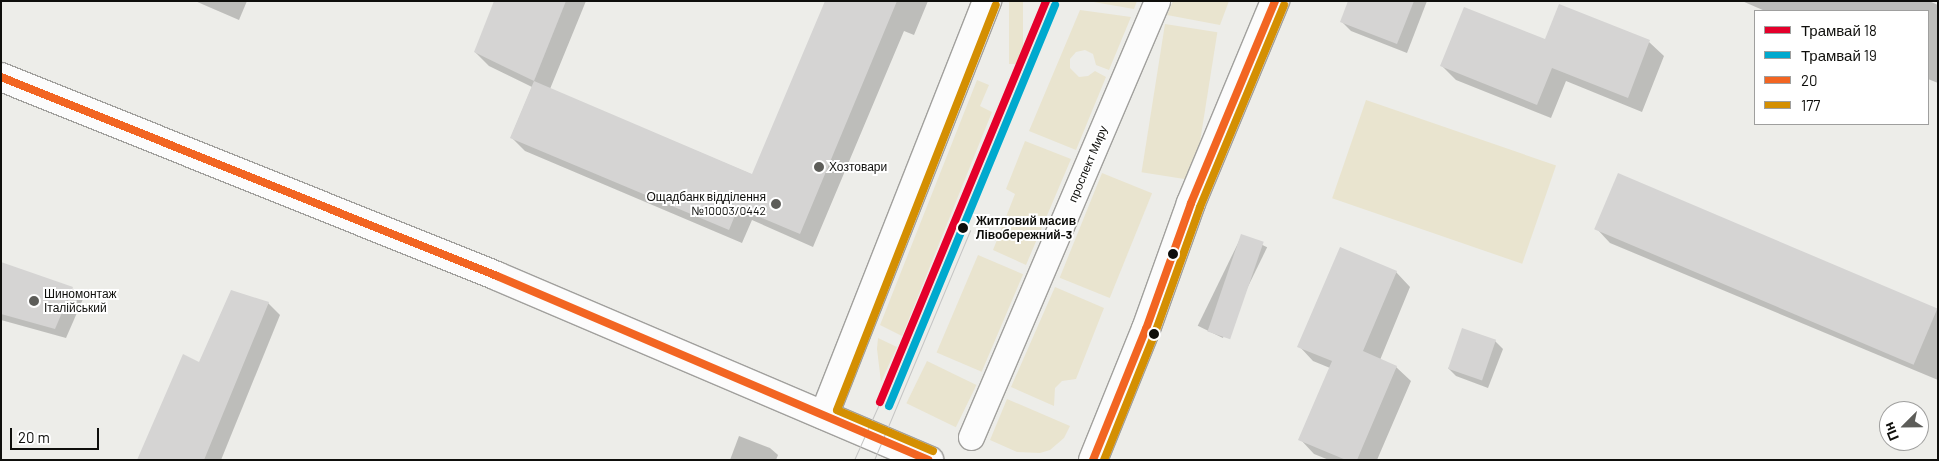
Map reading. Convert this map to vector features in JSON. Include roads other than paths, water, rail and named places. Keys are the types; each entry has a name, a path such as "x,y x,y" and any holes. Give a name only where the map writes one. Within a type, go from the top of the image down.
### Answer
{"street":[{"path":"824,415 988,1"},
{"name":"проспект Миру","path":"971,437 1157,1"},
{"path":"1093,460 1146,329 1191,203 1275,1"},
{"path":"1,77 496,276 929,460"}],"tram line":[{"name":"18","path":"880,402 1046,1"},
{"name":"19","path":"889,406 1055,5"},
{"path":"874,460 970,230"},
{"path":"854,460 880,402"}],"place":[{"name":"Хозтовари","path":"819,167"},
{"name":"Ощадбанк відділення №10003/0442","path":"776,204"},
{"name":"Житловий масив Лівобережний-3","path":"963,228"},
{"name":"Шиномонтаж Італійський","path":"34,301"}]}
